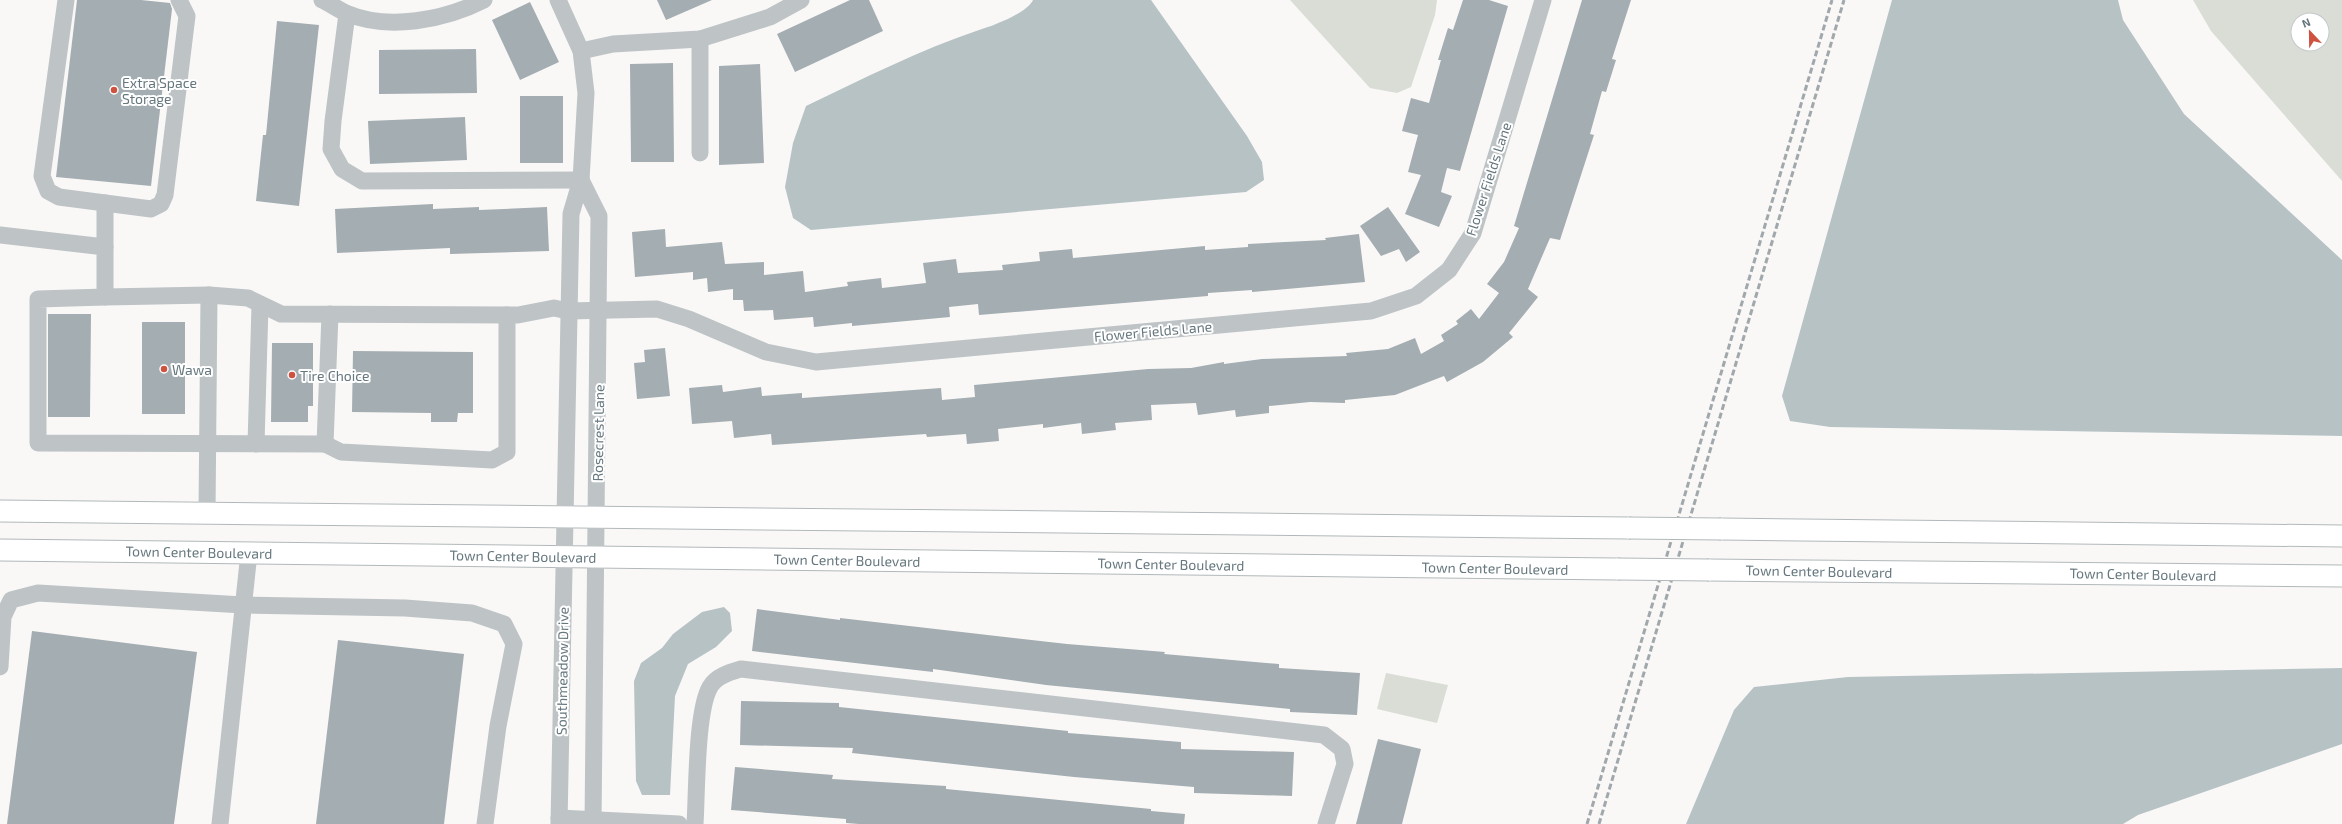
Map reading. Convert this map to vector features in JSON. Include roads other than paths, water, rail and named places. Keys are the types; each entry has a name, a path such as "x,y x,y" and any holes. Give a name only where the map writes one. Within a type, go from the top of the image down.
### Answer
{"main road":[{"path":"0,511 2342,536"},
{"name":"Town Center Boulevard","path":"0,550 2342,576"}],"street":[{"path":"66,0 42,176 48,191 59,198 151,209 161,204 165,195 187,16 179,0"},
{"path":"322,0 347,14 387,22 425,21 484,0"},
{"path":"558,0 581,51 586,93 581,180 571,214 565,517"},
{"path":"581,51 613,44 700,38 770,17 801,0"},
{"name":"Flower Fields Lane","path":"208,444 38,442 38,299 209,295 248,298 280,314 508,314 554,308 568,311 657,309 689,319 766,352 816,362 1371,311 1416,296 1449,270 1473,233 1543,0"},
{"path":"347,14 333,121 331,149 342,169 362,181 581,180"},
{"path":"700,38 700,153"},
{"name":"Rosecrest Lane","path":"581,180 599,216 596,557"},
{"path":"104,297 105,203"},
{"path":"0,235 105,247"},
{"path":"207,513 209,295"},
{"path":"256,444 260,305"},
{"path":"325,444 330,314"},
{"path":"208,444 325,444 341,452 492,460 507,452 508,314"},
{"name":"Southmeadow Drive","path":"559,821 565,517"},
{"path":"220,824 249,553"},
{"path":"593,822 596,557"},
{"path":"0,667 3,617 11,600 38,593 243,605 413,609 472,613 504,624 514,644 498,726 485,824"},
{"path":"695,824 703,704 711,685 725,674 742,669 1324,735 1342,749 1345,764 1326,824"},
{"path":"559,821 679,824"}],"railway":[{"path":"1587,824 1832,0"},
{"path":"1599,824 1844,0"}],"place":[{"name":"Extra Space Storage","path":"114,90"},
{"name":"Wawa","path":"164,369"},
{"name":"Tire Choice","path":"292,375"}]}
